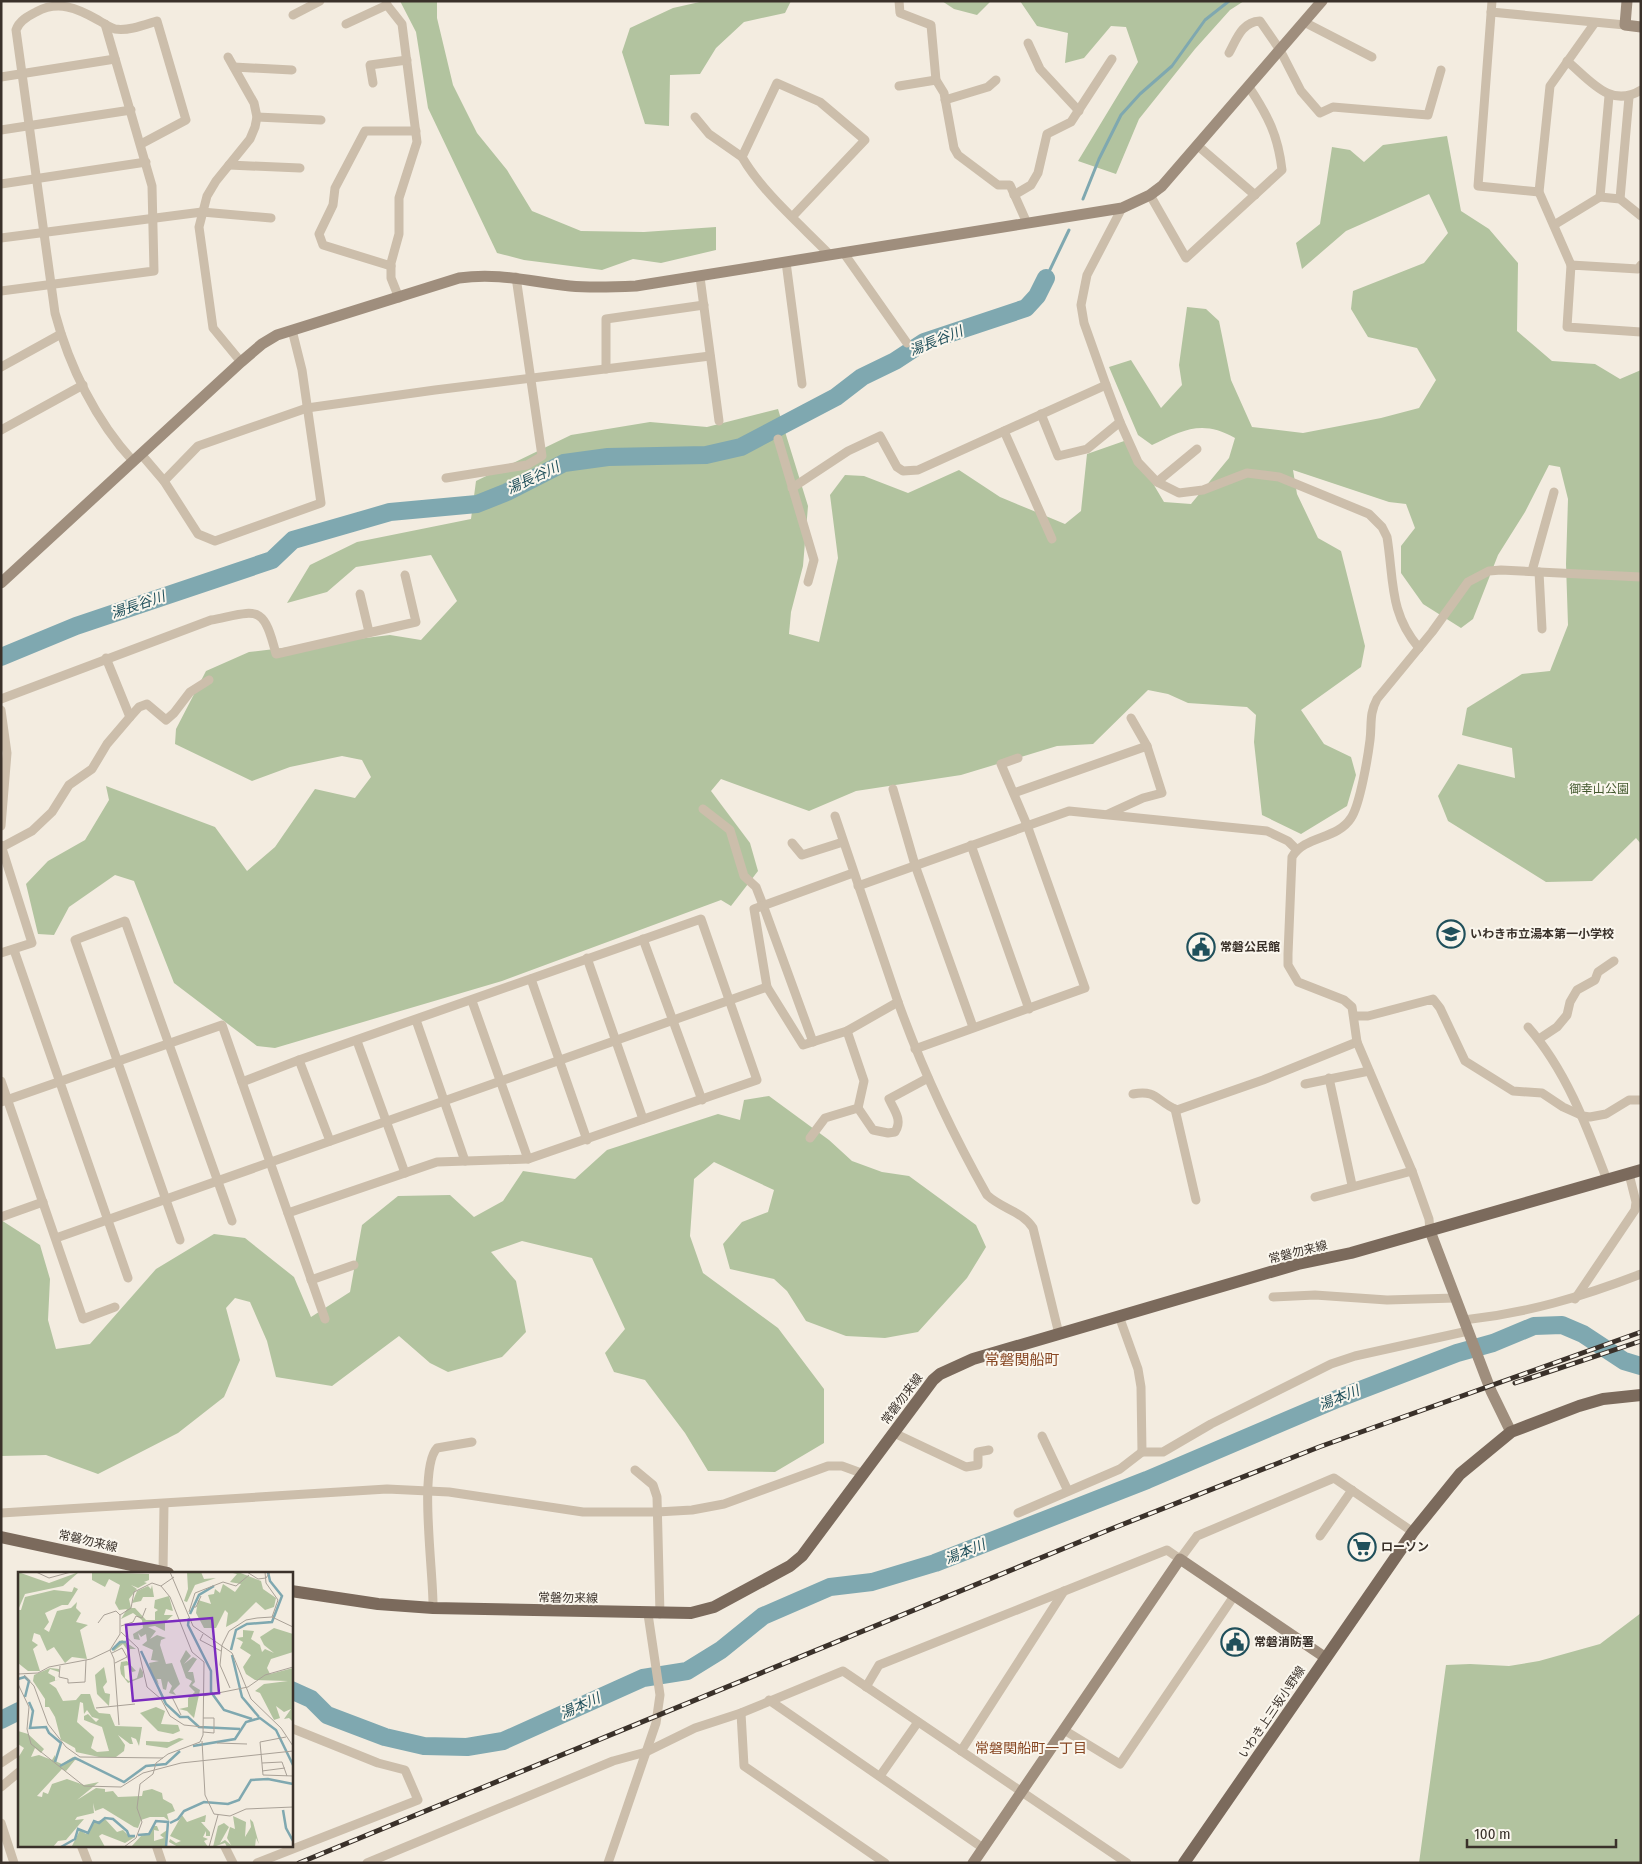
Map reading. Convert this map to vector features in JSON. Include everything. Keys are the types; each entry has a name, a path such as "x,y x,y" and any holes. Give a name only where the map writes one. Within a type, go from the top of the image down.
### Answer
{"main road":[{"name":"常磐勿来線","path":"292,1591 378,1604 433,1608 654,1614 691,1613 714,1607 790,1566 814,1541 940,1374 974,1359 1119,1316 1298,1264 1351,1253 1635,1172"},
{"name":"いわき上三坂小野線","path":"1184,1863 1414,1532 1460,1474 1510,1432 1603,1399 1641,1395"},
{"name":"常磐勿来線","path":"1,1537 165,1572"}],"street":[{"path":"293,14 320,1"},
{"path":"899,1 900,13 931,25 936,80 944,93 952,142 958,155 998,185 1010,185 1027,223"},
{"path":"1,583 241,362 262,344 292,330 459,278 488,274 571,286 636,286 1122,208 1150,195 1162,186 1322,1"},
{"path":"1492,1 1478,186 1539,192"},
{"path":"1625,25 1627,1"},
{"path":"346,24 387,3 402,24 417,142 399,198 399,234 391,266 391,278 399,298"},
{"path":"141,144 186,120 157,21 132,28 115,28 66,6 54,4 29,15 18,24 16,30 36,178 51,285 61,334 83,385 107,432 164,481 198,534 214,541 321,503 307,408 292,330"},
{"path":"1491,12 1589,21 1594,24 1641,27"},
{"path":"1230,52 1240,32 1247,24 1254,21 1264,24 1301,91 1320,113 1333,107 1428,116 1441,70"},
{"path":"1304,22 1372,56"},
{"path":"1,291 154,271 152,186 105,24"},
{"path":"1594,24 1550,86 1539,192 1571,265 1567,327 1641,332"},
{"path":"1028,44 1040,69 1079,111"},
{"path":"228,57 254,103 257,117 250,139 211,188 199,226 212,328 241,362"},
{"path":"1,77 115,59"},
{"path":"1014,195 1030,186 1038,172 1047,134 1068,126 1112,59"},
{"path":"373,83 370,65 407,60"},
{"path":"1567,62 1609,96 1629,98 1641,90"},
{"path":"234,67 292,70"},
{"path":"899,86 936,80"},
{"path":"945,100 988,87 996,80"},
{"path":"742,157 777,83 820,102 865,140 793,216"},
{"path":"1150,195 1186,258 1282,170 1280,153 1270,119 1249,87"},
{"path":"1600,197 1609,96"},
{"path":"1620,199 1629,98"},
{"path":"1,130 131,110"},
{"path":"257,117 322,120"},
{"path":"695,117 709,134 742,157 751,172 830,254"},
{"path":"391,266 324,245 319,234 333,205 334,188 365,131 416,131"},
{"path":"1197,145 1255,195"},
{"path":"1,184 146,162"},
{"path":"229,165 300,168"},
{"path":"1554,225 1600,197 1620,199 1641,216"},
{"path":"1122,208 1087,275 1082,297 1084,324 1120,422 1138,462 1157,482 1174,491 1191,493 1247,473 1279,476 1369,514 1382,527 1387,538 1397,611 1406,633 1419,648"},
{"path":"1,238 202,212 271,218"},
{"path":"842,252 907,343"},
{"path":"786,262 802,384"},
{"path":"1571,265 1638,269 1641,265"},
{"path":"446,478 527,464 542,456 516,277"},
{"path":"700,277 719,421"},
{"path":"606,369 606,320 704,305"},
{"path":"1,367 61,334"},
{"path":"164,481 198,446 307,408 710,356"},
{"path":"1,430 83,385"},
{"path":"792,488 848,452 880,436 897,467 909,472 956,454 1106,385"},
{"path":"1041,414 1058,456 1087,448 1120,422"},
{"path":"1004,431 1052,539"},
{"path":"778,439 814,560 808,582"},
{"path":"1157,482 1197,449"},
{"path":"1542,628 1535,572 1554,492"},
{"path":"1510,1432 1500,1412 1455,1298 1430,1231 1429,1219 1412,1170 1357,1042 1355,1016 1349,1003 1298,982 1288,965 1292,857 1296,849 1338,830 1352,817 1370,739 1370,710 1468,582 1489,571 1641,577"},
{"path":"1,699 211,620 247,613 257,613 264,618 269,626 276,654 416,622 405,575"},
{"path":"360,594 369,632"},
{"path":"106,658 130,717"},
{"path":"1,953 32,943 2,846 32,831 52,812 62,793 92,769 107,744 139,707 148,704 166,720 190,692 209,680"},
{"path":"1,710 7,753 1,826"},
{"path":"1105,815 1143,798 1162,793 1147,746 1131,718"},
{"path":"1014,793 1147,746"},
{"path":"915,1049 1085,988 1027,825 1001,764 1018,758"},
{"path":"893,789 915,865 973,1028"},
{"path":"702,809 730,830 744,876 756,887 813,1042"},
{"path":"858,886 1027,825 1069,812 1267,831 1288,841 1296,849"},
{"path":"835,816 915,1049 960,1147 987,1196 994,1202 1019,1213 1028,1220 1033,1228 1059,1334"},
{"path":"792,843 802,855 843,842"},
{"path":"971,846 1029,1009"},
{"path":"853,873 754,909 768,987 803,1046 847,1031 898,1002"},
{"path":"242,1082 299,1060 472,1001 587,958 700,919 757,1080 528,1159 437,1162 288,1214"},
{"path":"180,1240 75,940 124,921 232,1221"},
{"path":"643,939 702,1100"},
{"path":"14,950 128,1278"},
{"path":"587,958 644,1119"},
{"path":"1540,1039 1557,1027 1567,1014 1570,1002 1577,990 1595,980 1598,972 1614,961"},
{"path":"531,979 587,1140"},
{"path":"56,1238 768,987"},
{"path":"1355,1016 1368,1016 1433,999 1440,1008 1465,1062 1513,1091 1542,1093 1583,1116 1606,1114 1629,1100 1641,1100"},
{"path":"472,1001 528,1159"},
{"path":"416,1020 465,1161"},
{"path":"5,1101 222,1025 325,1319"},
{"path":"1528,1027 1540,1039 1583,1116 1606,1180"},
{"path":"847,1031 864,1081 858,1108 873,1130 888,1133 895,1132 899,1119 888,1099 928,1078"},
{"path":"357,1041 405,1173"},
{"path":"1175,1109 1263,1080 1357,1042"},
{"path":"299,1060 330,1141"},
{"path":"1305,1084 1369,1071"},
{"path":"1329,1078 1352,1185"},
{"path":"1,1081 5,1101 56,1238 83,1319 115,1307"},
{"path":"1133,1094 1147,1091 1175,1109 1196,1200"},
{"path":"810,1138 825,1118 858,1108"},
{"path":"1315,1197 1352,1185 1412,1170"},
{"path":"1575,1299 1636,1210 1638,1201 1635,1172"},
{"path":"1,1217 43,1202"},
{"path":"311,1280 354,1264"},
{"path":"1018,1513 1120,1469 1142,1452 1163,1452 1211,1424 1331,1364 1355,1356 1467,1329 1575,1299 1641,1274"},
{"path":"1273,1296 1316,1295 1388,1300 1455,1298"},
{"path":"1119,1316 1138,1368 1141,1387 1142,1452"},
{"path":"894,1433 966,1467 978,1465 978,1452 990,1450"},
{"path":"1042,1436 1068,1492"},
{"path":"433,1608 427,1490 432,1458 437,1448 472,1442"},
{"path":"1,1512 164,1504 356,1490 427,1490 583,1512 657,1512 717,1506 783,1484 828,1466 842,1466 864,1474"},
{"path":"598,1863 608,1861 656,1723 660,1695 654,1654 657,1497 654,1485 635,1470"},
{"path":"972,1863 1197,1536 1334,1478 1414,1532"},
{"path":"1320,1536 1352,1490"},
{"path":"164,1504 165,1572"},
{"path":"866,1687 880,1665 1167,1550 1326,1658"},
{"path":"961,1751 1064,1591"},
{"path":"1064,1730 1120,1764 1234,1596"},
{"path":"373,1862 613,1762 646,1752 695,1728 741,1713 843,1671 1127,1863"},
{"path":"770,1700 983,1848"},
{"path":"741,1713 744,1766 885,1863"},
{"path":"880,1776 918,1722"},
{"path":"257,1863 418,1800 405,1770 378,1763 292,1728"},
{"path":"1,1763 18,1752"},
{"path":"1,1787 18,1773"},
{"path":"1,1823 14,1863"},
{"path":"81,1846 88,1863"},
{"path":"156,1846 162,1863"},
{"path":"224,1846 233,1863"}],"green space":[{"path":"400,1 437,1 437,18 453,85 477,133 507,170 532,211 581,231 644,232 716,227 716,250 661,263 633,259 602,270 524,260 497,253 428,108 416,32"},
{"path":"704,1 791,1 785,13 744,22 716,48 700,74 670,75 669,126 645,124 622,52 630,28 673,8"},
{"path":"942,1 991,1 977,15 954,9"},
{"path":"1020,1 1244,1 1230,10 1195,49 1139,119 1116,174 1078,161 1138,62 1126,27 1111,26 1084,58 1065,63 1068,33 1037,26"},
{"name":"御幸山公園","path":"1447,136 1461,211 1489,229 1518,263 1517,331 1552,361 1595,364 1620,379 1641,370 1641,844 1636,838 1592,881 1546,882 1448,821 1438,796 1458,764 1515,778 1512,748 1462,735 1467,708 1522,674 1550,671 1568,625 1566,564 1568,499 1560,467 1549,465 1525,512 1498,555 1473,619 1461,628 1423,604 1401,573 1401,546 1415,528 1406,504 1389,502 1293,470 1297,494 1318,538 1341,551 1365,646 1361,667 1301,710 1324,744 1351,757 1356,775 1347,806 1301,834 1262,815 1254,742 1256,715 1247,707 1188,703 1168,694 1148,690 1093,744 1057,746 961,775 856,791 809,811 721,779 711,791 750,843 758,871 731,906 721,900 502,981 275,1048 257,1046 174,983 134,881 115,875 69,907 54,935 38,934 26,884 48,861 85,840 109,800 106,786 215,827 247,871 275,847 315,789 355,798 371,777 362,760 342,756 290,767 252,781 175,744 176,729 206,671 249,652 390,635 421,640 457,601 431,555 356,567 327,592 287,603 310,565 357,542 471,519 476,481 571,435 650,422 707,427 778,409 808,506 803,566 791,612 789,634 819,642 838,558 830,495 845,475 864,476 908,493 959,470 1000,497 1065,524 1081,511 1087,454 1127,440 1164,502 1191,504 1229,458 1235,438 1223,432 1202,428 1183,431 1152,445 1138,435 1109,367 1131,360 1161,408 1182,385 1179,365 1187,307 1206,309 1219,321 1231,380 1252,427 1303,433 1381,418 1419,408 1436,380 1417,348 1368,337 1351,309 1353,291 1424,263 1448,233 1429,194 1346,231 1302,269 1296,243 1320,224 1332,147 1350,150 1364,162 1383,145"},
{"path":"769,1096 829,1140 852,1161 882,1172 909,1176 976,1225 986,1247 967,1278 918,1332 885,1338 846,1336 806,1321 787,1291 774,1279 730,1269 723,1244 742,1222 768,1212 774,1190 714,1162 694,1179 690,1236 703,1273 778,1328 824,1389 824,1443 775,1472 708,1471 685,1433 645,1380 614,1372 605,1353 625,1329 592,1258 522,1241 491,1252 516,1281 526,1332 502,1357 448,1372 430,1363 399,1336 332,1386 276,1377 267,1341 250,1302 235,1298 226,1308 240,1360 224,1397 178,1433 98,1474 46,1455 1,1456 1,1220 40,1245 50,1279 48,1320 56,1349 90,1344 156,1269 214,1234 245,1238 294,1277 311,1317 350,1292 362,1225 398,1196 450,1195 474,1217 503,1201 523,1171 575,1179 607,1150 718,1114 740,1120 744,1100"},
{"path":"1641,1613 1641,1863 1419,1863 1446,1665 1509,1666 1539,1661 1600,1644"}],"waterway":[{"path":"1083,199 1099,159 1121,115 1140,94 1172,66 1205,20 1229,1"},
{"path":"1046,278 1069,230"},
{"name":"湯長谷川","path":"1,657 76,626 272,560 293,540 390,512 477,504 507,492 564,463 608,457 706,455 741,447 836,397 862,377 895,361 924,342 1026,308 1037,296 1046,278"},
{"name":"湯本川","path":"292,1690 311,1699 327,1715 385,1737 424,1746 467,1747 503,1741 643,1678 687,1671 721,1650 763,1616 830,1587 872,1582 935,1563 1147,1480 1337,1399 1457,1353 1493,1343 1534,1326 1562,1325 1583,1334 1624,1361 1641,1366"},
{"name":"湯本川","path":"1,1720 18,1712"}],"railway":[{"path":"299,1863 1111,1529 1319,1447 1641,1332"},
{"path":"1515,1383 1641,1341"}],"place":[{"name":"いわき市立湯本第一小学校","path":"1451,934"},
{"name":"常磐公民館","path":"1201,947"},
{"name":"ローソン","path":"1362,1547"},
{"name":"常磐消防署","path":"1235,1642"}],"district":[{"name":"常磐関船町","path":"1022,1360"},
{"name":"常磐関船町一丁目","path":"1031,1748"}]}
